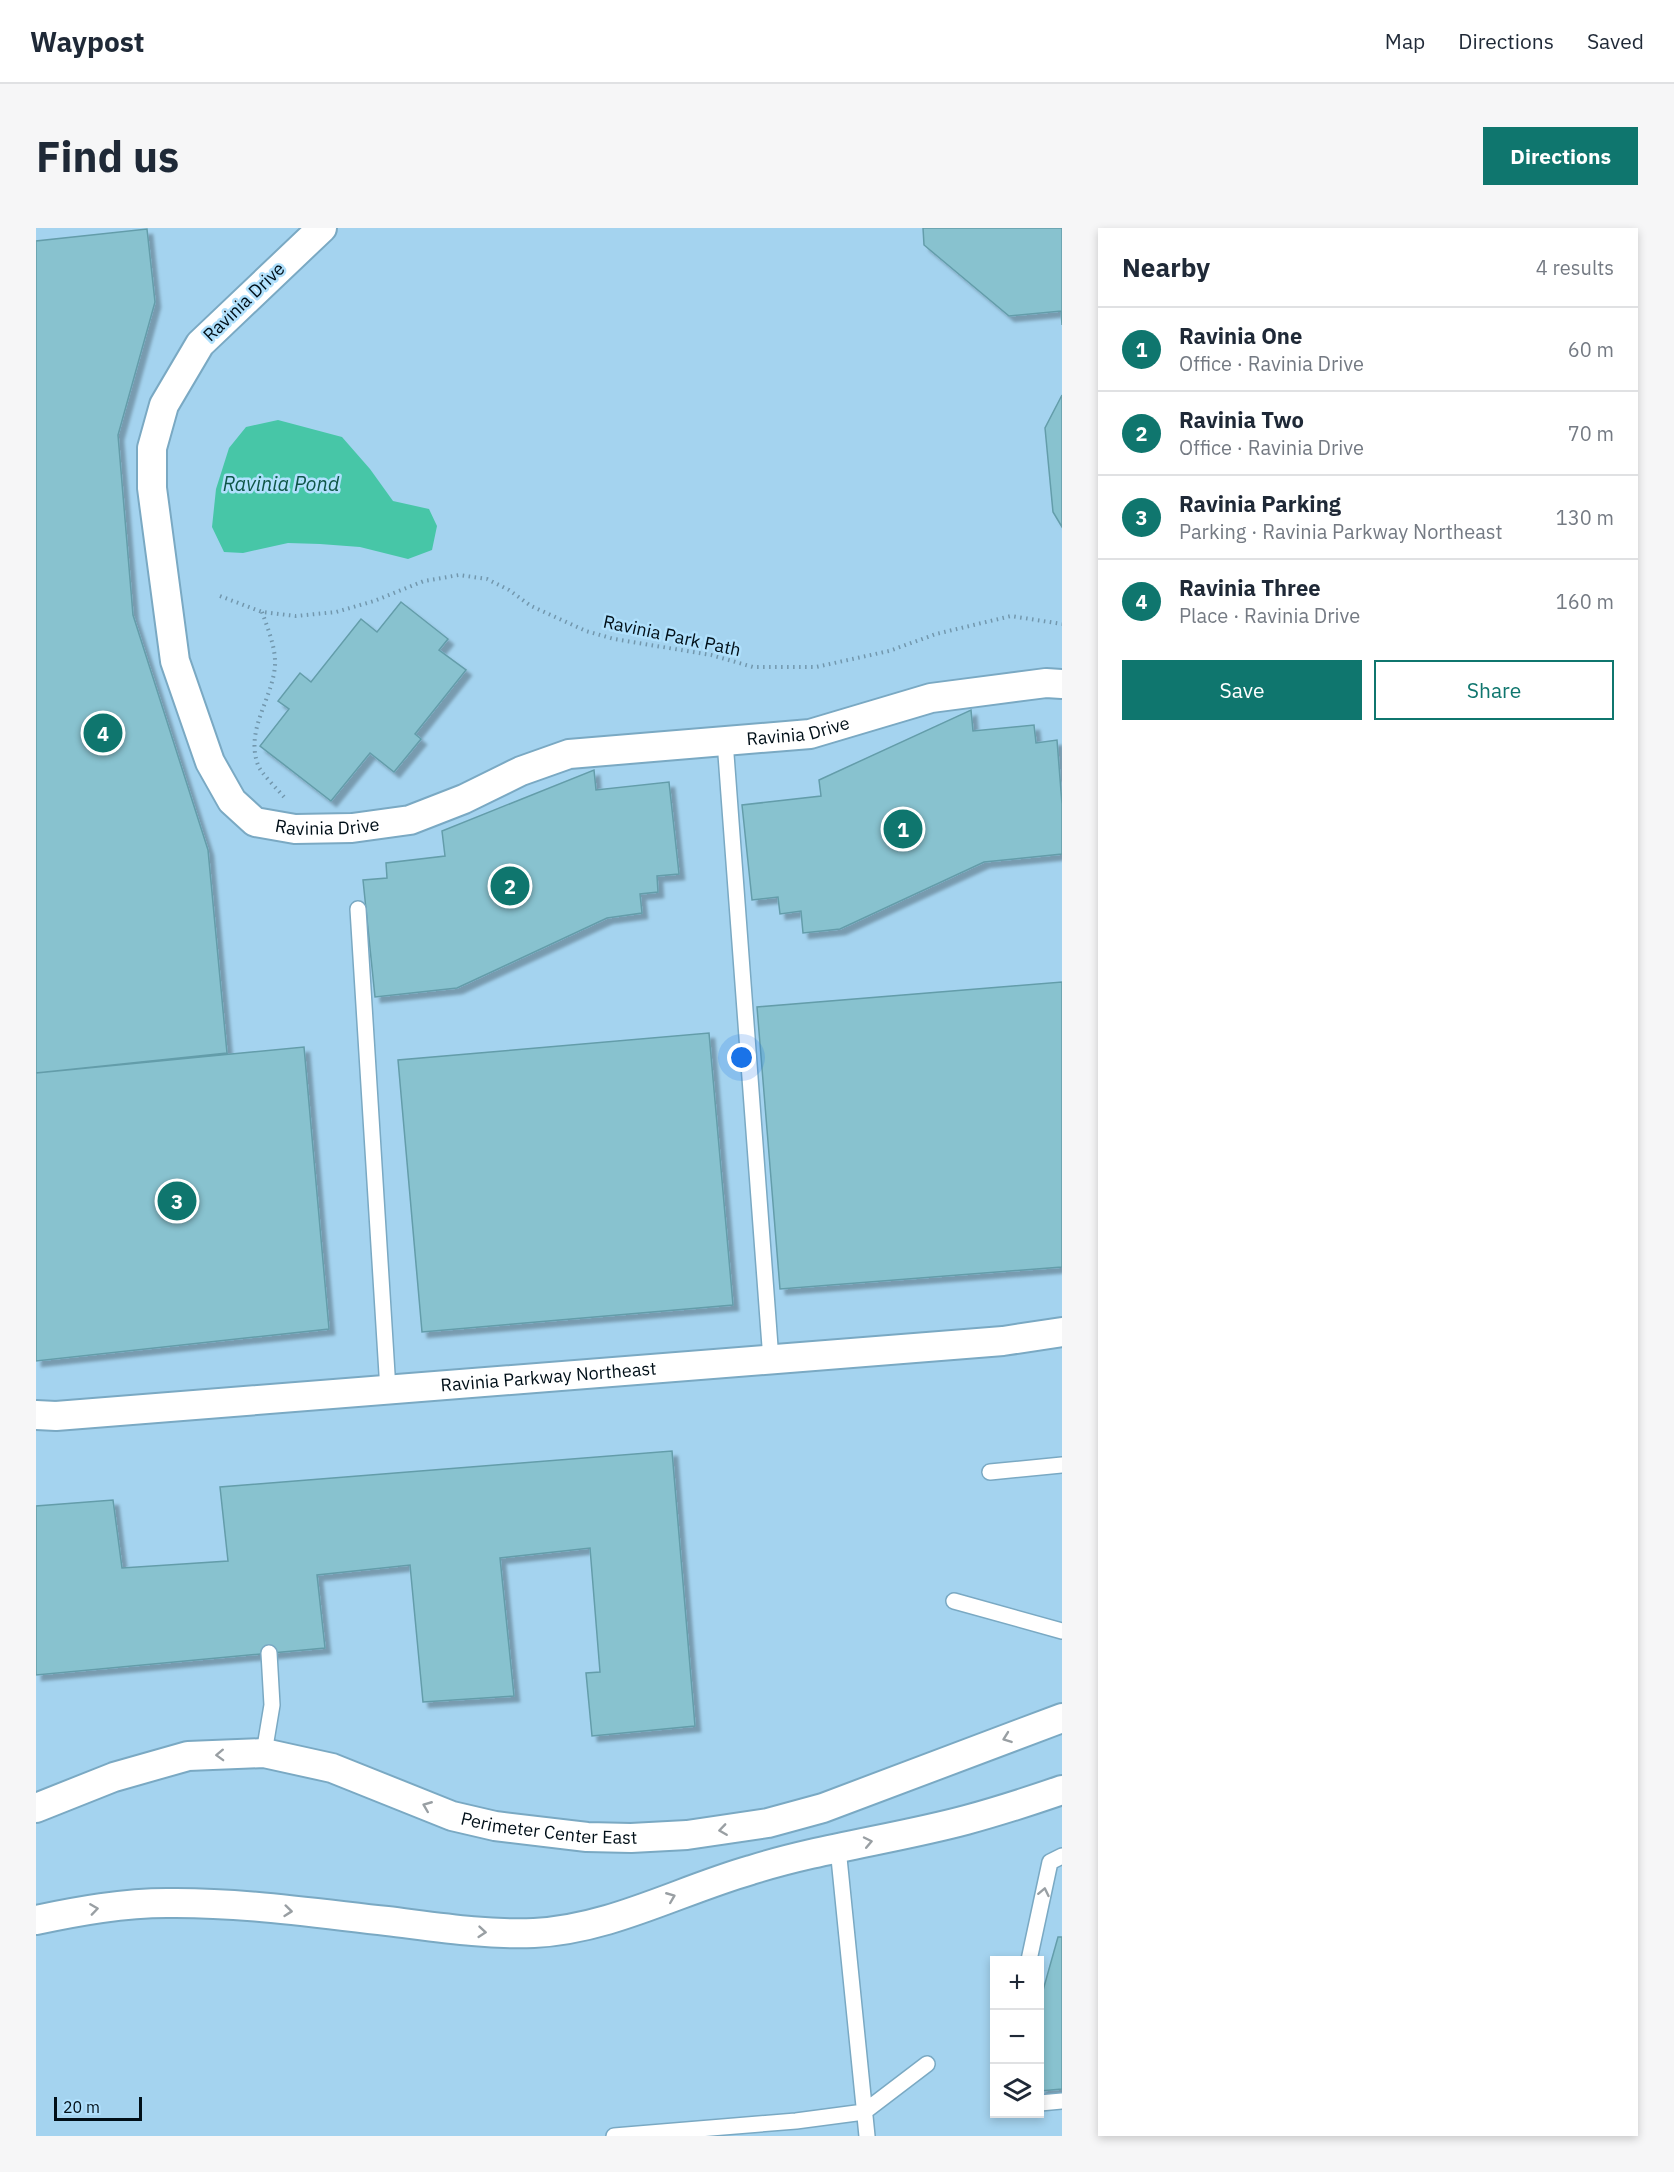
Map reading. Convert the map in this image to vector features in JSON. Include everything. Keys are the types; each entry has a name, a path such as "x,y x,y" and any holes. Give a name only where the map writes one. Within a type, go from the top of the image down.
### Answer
{"street":[{"name":"Ravinia Drive","path":"321,228 200,344 164,405 152,448 152,488 175,661 210,762 232,801 255,822 295,829 316,829 352,828 410,820 464,799 521,771 569,754 810,734 931,698 1046,683 1062,684"},
{"name":"Ravinia Parkway Northeast","path":"36,1415 56,1416 771,1360 1003,1341 1062,1332"},
{"name":"Perimeter Center East","path":"36,1808 114,1777 188,1756 264,1753 332,1768 452,1816 542,1833 586,1838 687,1835 768,1823 824,1808 1062,1718"},
{"path":"838,1848 838,1838 853,1810 891,1784"},
{"path":"36,1920 133,1904 165,1902 230,1904 488,1932 535,1933 612,1920 712,1882 796,1856 965,1820 1062,1790"},
{"path":"768,1823 788,1825 822,1834 834,1841 838,1848"}],"lane":[{"path":"725,741 771,1360"},
{"path":"358,909 388,1390"},
{"path":"990,1472 1062,1463"},
{"path":"954,1601 1062,1631"},
{"path":"264,1753 272,1705 270,1653"},
{"path":"838,1848 867,2136"},
{"path":"1030,1956 1050,1862 1062,1857"},
{"path":"615,2136 796,2121 864,2112 927,2064"},
{"path":"1044,2103 1062,2101"}],"path":[{"name":"Ravinia Park Path","path":"220,596 262,612 296,616 336,612 374,601 423,580 459,575 487,579 510,590 531,606 586,631 614,639 711,655 753,667 816,667 889,651 936,634 1011,616 1062,624"},
{"path":"262,612 271,639 275,665 270,690 253,740 258,767 284,798 316,829"}],"water":[{"name":"Ravinia Pond","path":"278,420 342,437 370,469 393,501 429,509 437,526 432,550 408,559 360,547 320,544 288,543 243,553 224,552 212,527 216,489 229,448 246,427"}],"building":[{"path":"923,228 1062,228 1062,325 1061,311 1009,316 924,245"},
{"path":"147,229 155,302 118,435 133,615 208,850 227,1053 36,1073 36,241"},
{"path":"1062,395 1062,527 1053,512 1045,428"},
{"path":"401,602 448,639 439,650 466,670 415,734 421,739 394,772 370,753 331,801 260,746 289,709 278,701 300,673 311,682 361,619 377,632"},
{"path":"971,710 973,731 1034,725 1036,743 1057,740 1062,804 1062,854 984,862 840,929 803,933 801,911 780,914 778,897 752,900 742,805 821,796 819,780"},
{"path":"594,770 596,790 669,782 679,874 657,876 658,892 640,894 642,913 607,918 457,988 375,997 363,880 387,878 386,863 445,856 442,831"},
{"path":"1062,982 1062,1267 780,1289 757,1007"},
{"path":"709,1033 733,1305 422,1332 398,1060"},
{"path":"304,1047 329,1329 36,1361 36,1073"},
{"path":"672,1451 695,1726 592,1736 586,1673 600,1672 590,1548 500,1558 514,1696 423,1702 410,1565 317,1575 325,1648 36,1675 36,1506 113,1500 122,1568 228,1561 220,1487"},
{"path":"1058,1937 1062,1937 1062,2089 1044,2091 1044,2010 1044,1987"}],"place":[{"name":"Ravinia Three","path":"103,733"},
{"name":"Ravinia One","path":"903,829"},
{"name":"Ravinia Two","path":"510,886"},
{"name":"Ravinia Parking","path":"177,1201"}]}
